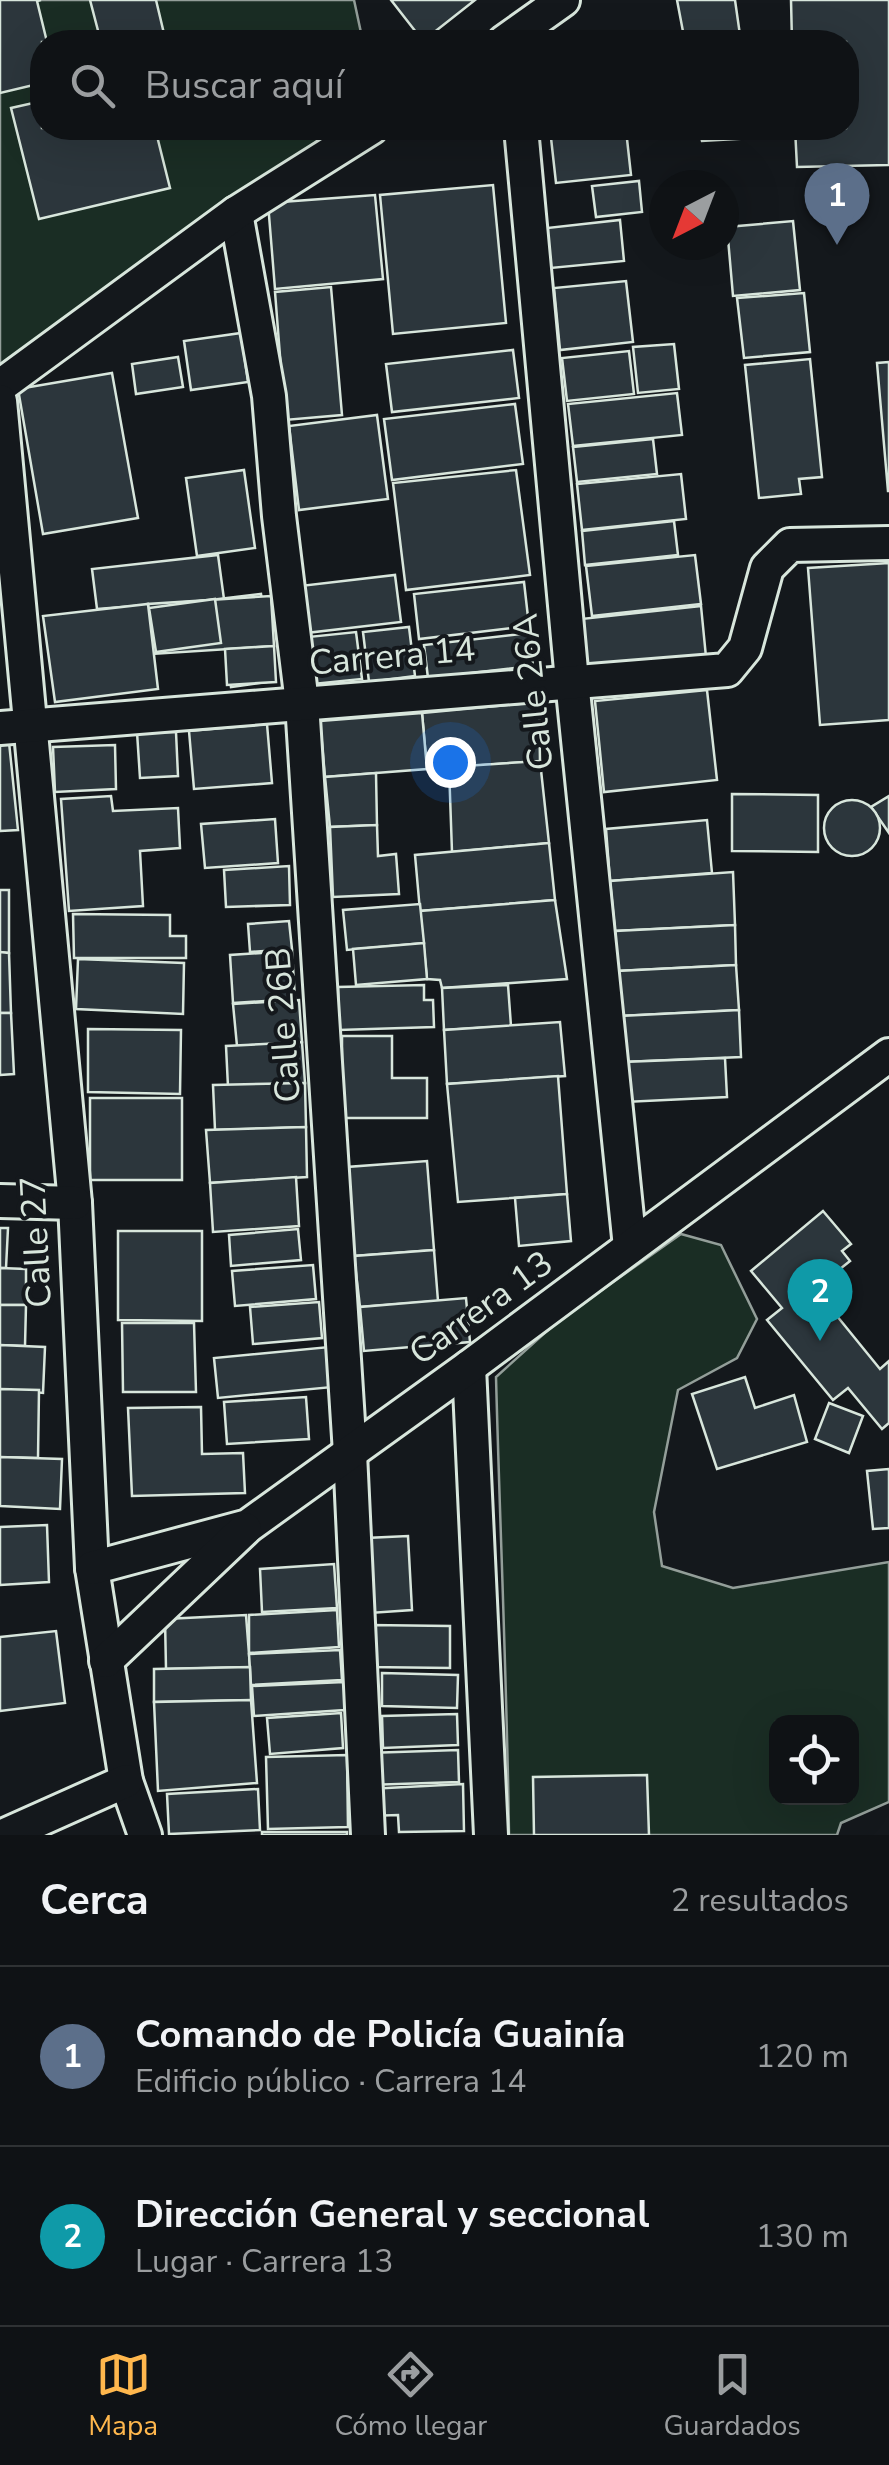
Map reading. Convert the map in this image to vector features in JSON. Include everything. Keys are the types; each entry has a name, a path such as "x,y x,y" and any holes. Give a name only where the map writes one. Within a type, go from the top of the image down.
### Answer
{"street":[{"path":"524,30 564,0"},
{"path":"0,386 236,213 352,140"},
{"name":"Calle 26A","path":"522,140 630,1247"},
{"name":"Calle 26B","path":"236,213 270,396 279,516 302,703 350,1453 368,1835"},
{"name":"Calle 27","path":"0,400 16,727 75,1203 92,1568 126,1782 146,1835"},
{"name":"Carrera 14","path":"16,727 727,670 745,648 767,568 790,545 889,544"},
{"name":"Carrera 13","path":"92,1568 248,1526 469,1368 889,1055"},
{"path":"0,1201 75,1203"},
{"path":"469,1368 491,1835"},
{"path":"106,1661 248,1526"},
{"path":"5,1835 126,1782"}],"green space":[{"path":"0,0 354,0 360,30 30,30 30,140 319,140 0,374"},
{"path":"681,1234 721,1245 757,1319 737,1358 678,1390 654,1512 662,1566 733,1588 889,1562 889,1802 841,1823 837,1835 509,1835 496,1377 558,1321"}],"building":[{"path":"0,0 41,0 37,1 44,30 30,30 30,86 0,93"},
{"path":"90,0 156,0 163,30 98,30"},
{"path":"391,0 475,0 437,30 414,30"},
{"path":"677,0 735,0 739,30 683,30"},
{"path":"791,0 889,0 889,165 797,167 796,140 859,140 859,30 792,30"},
{"path":"30,104 30,140 158,140 170,188 39,219 11,108"},
{"path":"551,140 627,140 631,175 556,183"},
{"path":"639,181 642,212 596,217 592,186"},
{"path":"493,185 506,323 393,334 380,195"},
{"path":"375,195 383,279 275,289 268,203"},
{"path":"620,220 624,261 551,268 547,228"},
{"path":"793,221 800,290 733,296 730,260 739,260 739,226"},
{"path":"626,281 633,342 560,350 554,288"},
{"path":"331,287 342,415 285,420 275,292"},
{"path":"804,293 810,352 744,358 737,298"},
{"path":"241,333 248,382 191,390 184,341"},
{"path":"674,344 679,389 638,393 633,347"},
{"path":"513,350 519,398 392,412 386,364"},
{"path":"629,351 634,394 567,401 562,358"},
{"path":"178,357 183,387 136,394 132,364"},
{"path":"810,359 822,477 799,479 801,494 759,498 745,365"},
{"path":"889,362 889,491 888,491 877,363"},
{"path":"112,373 138,518 43,534 18,389"},
{"path":"677,393 682,435 573,446 568,404"},
{"path":"515,404 523,464 392,480 384,419"},
{"path":"377,415 388,499 299,510 289,426"},
{"path":"653,439 657,474 577,482 573,447"},
{"path":"244,470 255,548 197,556 186,478"},
{"path":"516,470 530,575 406,590 393,483"},
{"path":"681,474 686,519 582,530 577,484"},
{"path":"674,521 678,555 585,565 582,531"},
{"path":"218,555 224,599 97,609 92,569"},
{"path":"695,555 701,604 592,616 586,566"},
{"path":"889,563 889,720 820,725 808,568"},
{"path":"395,575 401,622 306,633 300,586"},
{"path":"524,582 529,626 419,639 414,594"},
{"path":"261,594 274,681 231,687 218,599"},
{"path":"271,596 274,646 152,654 148,604"},
{"path":"215,599 221,643 156,652 149,608"},
{"path":"148,604 158,689 55,702 43,616"},
{"path":"701,606 706,657 586,670 581,619"},
{"path":"409,627 415,676 369,682 363,632"},
{"path":"356,632 362,679 313,684 308,637"},
{"path":"529,633 533,666 428,678 424,645"},
{"path":"274,646 276,682 227,685 225,649"},
{"path":"707,690 717,780 604,792 595,701"},
{"path":"539,702 540,761 427,769 422,713"},
{"path":"422,713 427,769 325,777 320,721"},
{"path":"267,724 272,783 194,789 189,731"},
{"path":"137,732 176,732 178,776 140,778"},
{"path":"9,742 18,830 0,831 0,743"},
{"path":"115,745 116,789 55,792 53,747"},
{"path":"540,761 549,843 452,852 449,767"},
{"path":"376,773 377,825 330,827 325,777"},
{"path":"732,794 818,795 818,852 732,851"},
{"path":"111,796 113,811 178,808 180,848 140,851 143,906 69,911 61,799"},
{"path":"889,796 889,833 871,807"},
{"path":"852,800 872,808 880,828 872,848 852,856 832,848 824,828 832,808"},
{"path":"275,819 278,863 205,868 201,824"},
{"path":"707,820 712,873 610,881 606,829"},
{"path":"377,825 378,856 396,854 399,894 333,897 330,827"},
{"path":"549,843 555,900 420,911 415,855"},
{"path":"289,866 290,905 226,907 224,870"},
{"path":"733,872 735,925 615,931 610,881"},
{"path":"0,890 9,890 9,953 0,952"},
{"path":"555,900 567,979 442,988 440,980 427,979 420,911"},
{"path":"420,904 424,943 347,950 343,910"},
{"path":"73,914 170,915 170,936 186,936 186,958 74,958"},
{"path":"289,921 292,949 250,952 248,924"},
{"path":"735,925 736,965 617,971 615,931"},
{"path":"424,943 427,979 356,985 353,949"},
{"path":"292,951 295,999 233,1003 230,955"},
{"path":"0,952 9,953 11,1013 0,1013"},
{"path":"78,959 184,963 183,1014 76,1009"},
{"path":"736,965 739,1010 620,1016 617,971"},
{"path":"424,985 424,1000 433,1000 434,1027 339,1030 338,987"},
{"path":"508,985 511,1026 444,1030 442,988"},
{"path":"299,1000 302,1042 237,1046 233,1004"},
{"path":"739,1010 741,1057 623,1062 620,1016"},
{"path":"0,1013 11,1013 14,1074 0,1075"},
{"path":"560,1022 565,1076 447,1084 444,1030"},
{"path":"88,1029 181,1030 180,1094 88,1092"},
{"path":"342,1036 392,1036 392,1078 427,1078 427,1118 342,1118"},
{"path":"302,1042 305,1083 228,1087 226,1046"},
{"path":"725,1058 727,1097 625,1102 623,1062"},
{"path":"558,1076 567,1194 458,1202 447,1084"},
{"path":"305,1083 306,1127 215,1130 213,1085"},
{"path":"90,1098 182,1098 182,1180 90,1180"},
{"path":"306,1127 307,1177 210,1183 206,1130"},
{"path":"427,1161 434,1250 354,1256 347,1167"},
{"path":"296,1177 299,1226 213,1232 210,1183"},
{"path":"567,1194 571,1241 519,1246 515,1198"},
{"path":"823,1211 851,1244 842,1251 850,1261 815,1289 880,1369 889,1361 889,1423 882,1429 848,1388 833,1400 767,1320 782,1308 751,1271"},
{"path":"0,1228 8,1228 6,1268 0,1268"},
{"path":"298,1229 301,1260 231,1266 229,1235"},
{"path":"118,1231 202,1231 202,1321 118,1320"},
{"path":"434,1250 438,1301 360,1307 354,1256"},
{"path":"313,1265 316,1299 235,1306 232,1271"},
{"path":"0,1268 26,1269 26,1305 0,1305"},
{"path":"466,1298 470,1342 364,1351 360,1307"},
{"path":"319,1302 322,1338 253,1344 250,1307"},
{"path":"0,1305 26,1305 25,1346 0,1345"},
{"path":"122,1323 194,1323 196,1392 123,1392"},
{"path":"0,1345 45,1347 43,1393 0,1389"},
{"path":"329,1347 333,1387 218,1398 214,1358"},
{"path":"745,1377 755,1408 794,1395 807,1442 717,1469 692,1394"},
{"path":"0,1389 39,1390 38,1458 0,1457"},
{"path":"306,1397 309,1439 227,1444 224,1402"},
{"path":"829,1403 863,1416 849,1453 815,1439"},
{"path":"201,1407 202,1454 243,1453 245,1493 132,1496 128,1408"},
{"path":"0,1457 62,1459 60,1509 0,1506"},
{"path":"889,1469 889,1528 873,1529 867,1471"},
{"path":"47,1525 49,1582 0,1585 0,1527"},
{"path":"408,1536 412,1610 370,1613 366,1538"},
{"path":"334,1564 337,1608 262,1612 260,1569"},
{"path":"337,1610 339,1647 249,1653 249,1615"},
{"path":"246,1615 250,1667 166,1669 165,1619"},
{"path":"369,1625 450,1626 450,1668 368,1667"},
{"path":"56,1631 65,1703 0,1711 0,1637"},
{"path":"340,1650 342,1680 251,1685 249,1654"},
{"path":"250,1667 251,1700 154,1702 154,1669"},
{"path":"382,1673 458,1675 457,1708 382,1706"},
{"path":"344,1682 345,1710 254,1716 252,1686"},
{"path":"251,1700 257,1783 158,1791 154,1702"},
{"path":"341,1713 343,1748 270,1754 267,1718"},
{"path":"457,1714 458,1745 383,1748 382,1716"},
{"path":"458,1750 459,1782 368,1785 367,1753"},
{"path":"347,1755 348,1827 268,1829 266,1757"},
{"path":"647,1775 649,1835 534,1835 533,1777"},
{"path":"463,1784 464,1831 399,1832 398,1815 369,1816 368,1789"},
{"path":"258,1789 260,1830 169,1834 167,1794"},
{"path":"347,1832 347,1835 262,1835"}],"place":[{"name":"Comando de Policía Guainía","path":"837,245"},
{"name":"Dirección General y seccional","path":"820,1341"}]}
